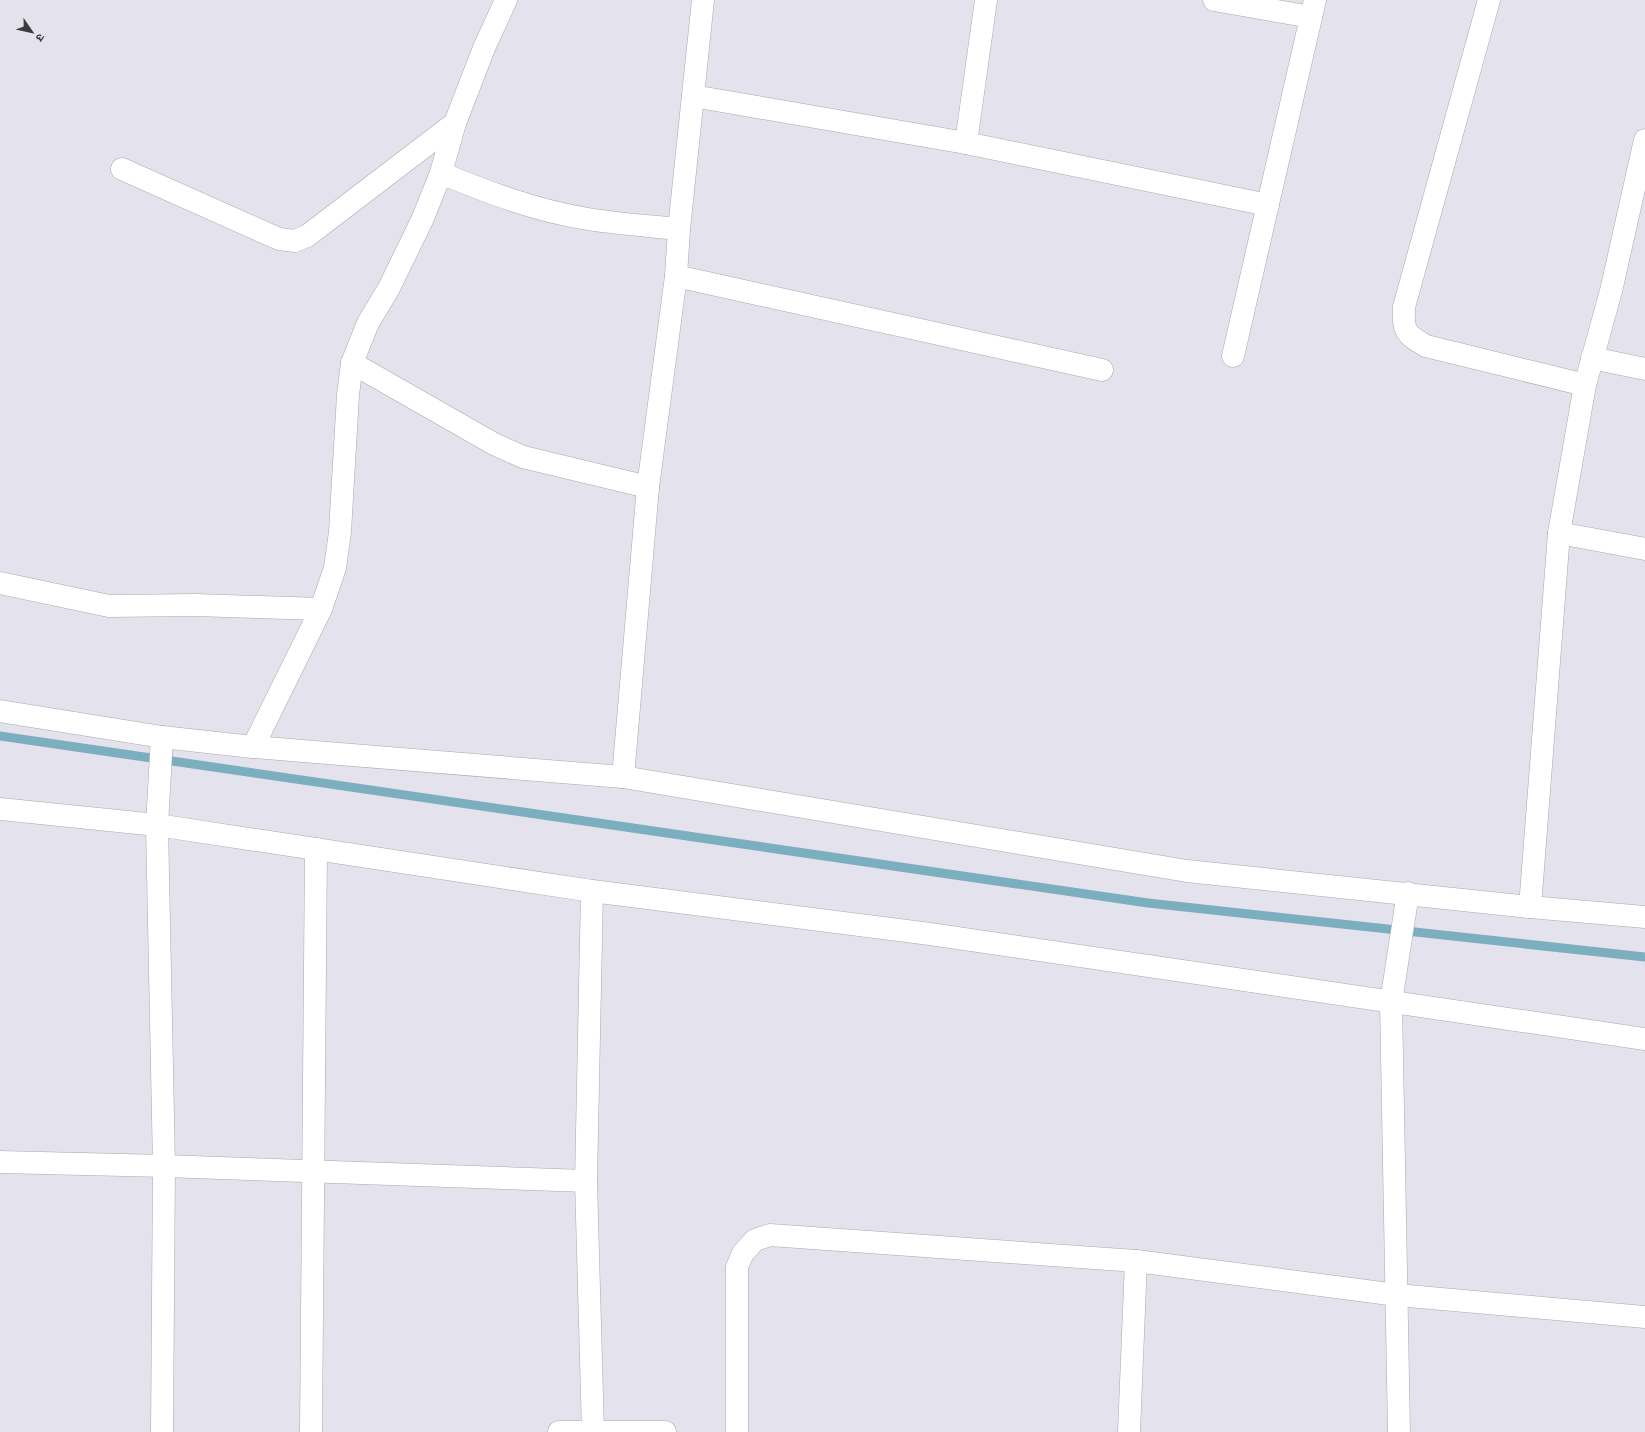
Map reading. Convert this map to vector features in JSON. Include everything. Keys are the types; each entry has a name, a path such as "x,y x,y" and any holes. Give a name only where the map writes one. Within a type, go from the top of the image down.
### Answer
{"street":[{"path":"253,747 321,609 334,568 340,532 348,395 352,363 368,323 389,288 423,218 441,172 455,123 484,48 506,0"},
{"path":"623,777 648,487 676,276 679,229 703,0"},
{"path":"966,143 986,0"},
{"path":"1214,0 1313,8 1233,356"},
{"path":"1489,0 1404,307 1404,325 1411,338 1426,346 1585,385"},
{"path":"693,96 966,143 1268,205"},
{"path":"122,169 279,239 295,241 307,236 455,123"},
{"path":"1530,907 1559,533 1585,385 1641,175 1645,140"},
{"path":"441,172 483,190 533,207 588,219 679,229"},
{"path":"676,276 1102,370"},
{"path":"1592,358 1645,369"},
{"path":"352,363 494,444 523,457 648,487"},
{"path":"1559,533 1645,549"},
{"path":"0,583 109,606 195,605 321,609"},
{"path":"0,711 161,744 253,747 623,777 1187,871 1530,907 1645,917"},
{"path":"161,744 157,825 164,1166 162,1432"},
{"path":"0,809 157,825 592,891 930,934 1645,1039"},
{"path":"311,1432 316,849"},
{"path":"592,891 586,1181 592,1432"},
{"path":"1399,1432 1391,1002 1408,893"},
{"path":"0,1162 164,1166 586,1181"},
{"path":"737,1432 737,1267 743,1253 755,1240 770,1235 1136,1261 1397,1295 1645,1317"},
{"path":"1130,1432 1136,1261"},
{"path":"559,1432 665,1432"}],"waterway":[{"path":"0,736 1148,903 1645,957"}]}
